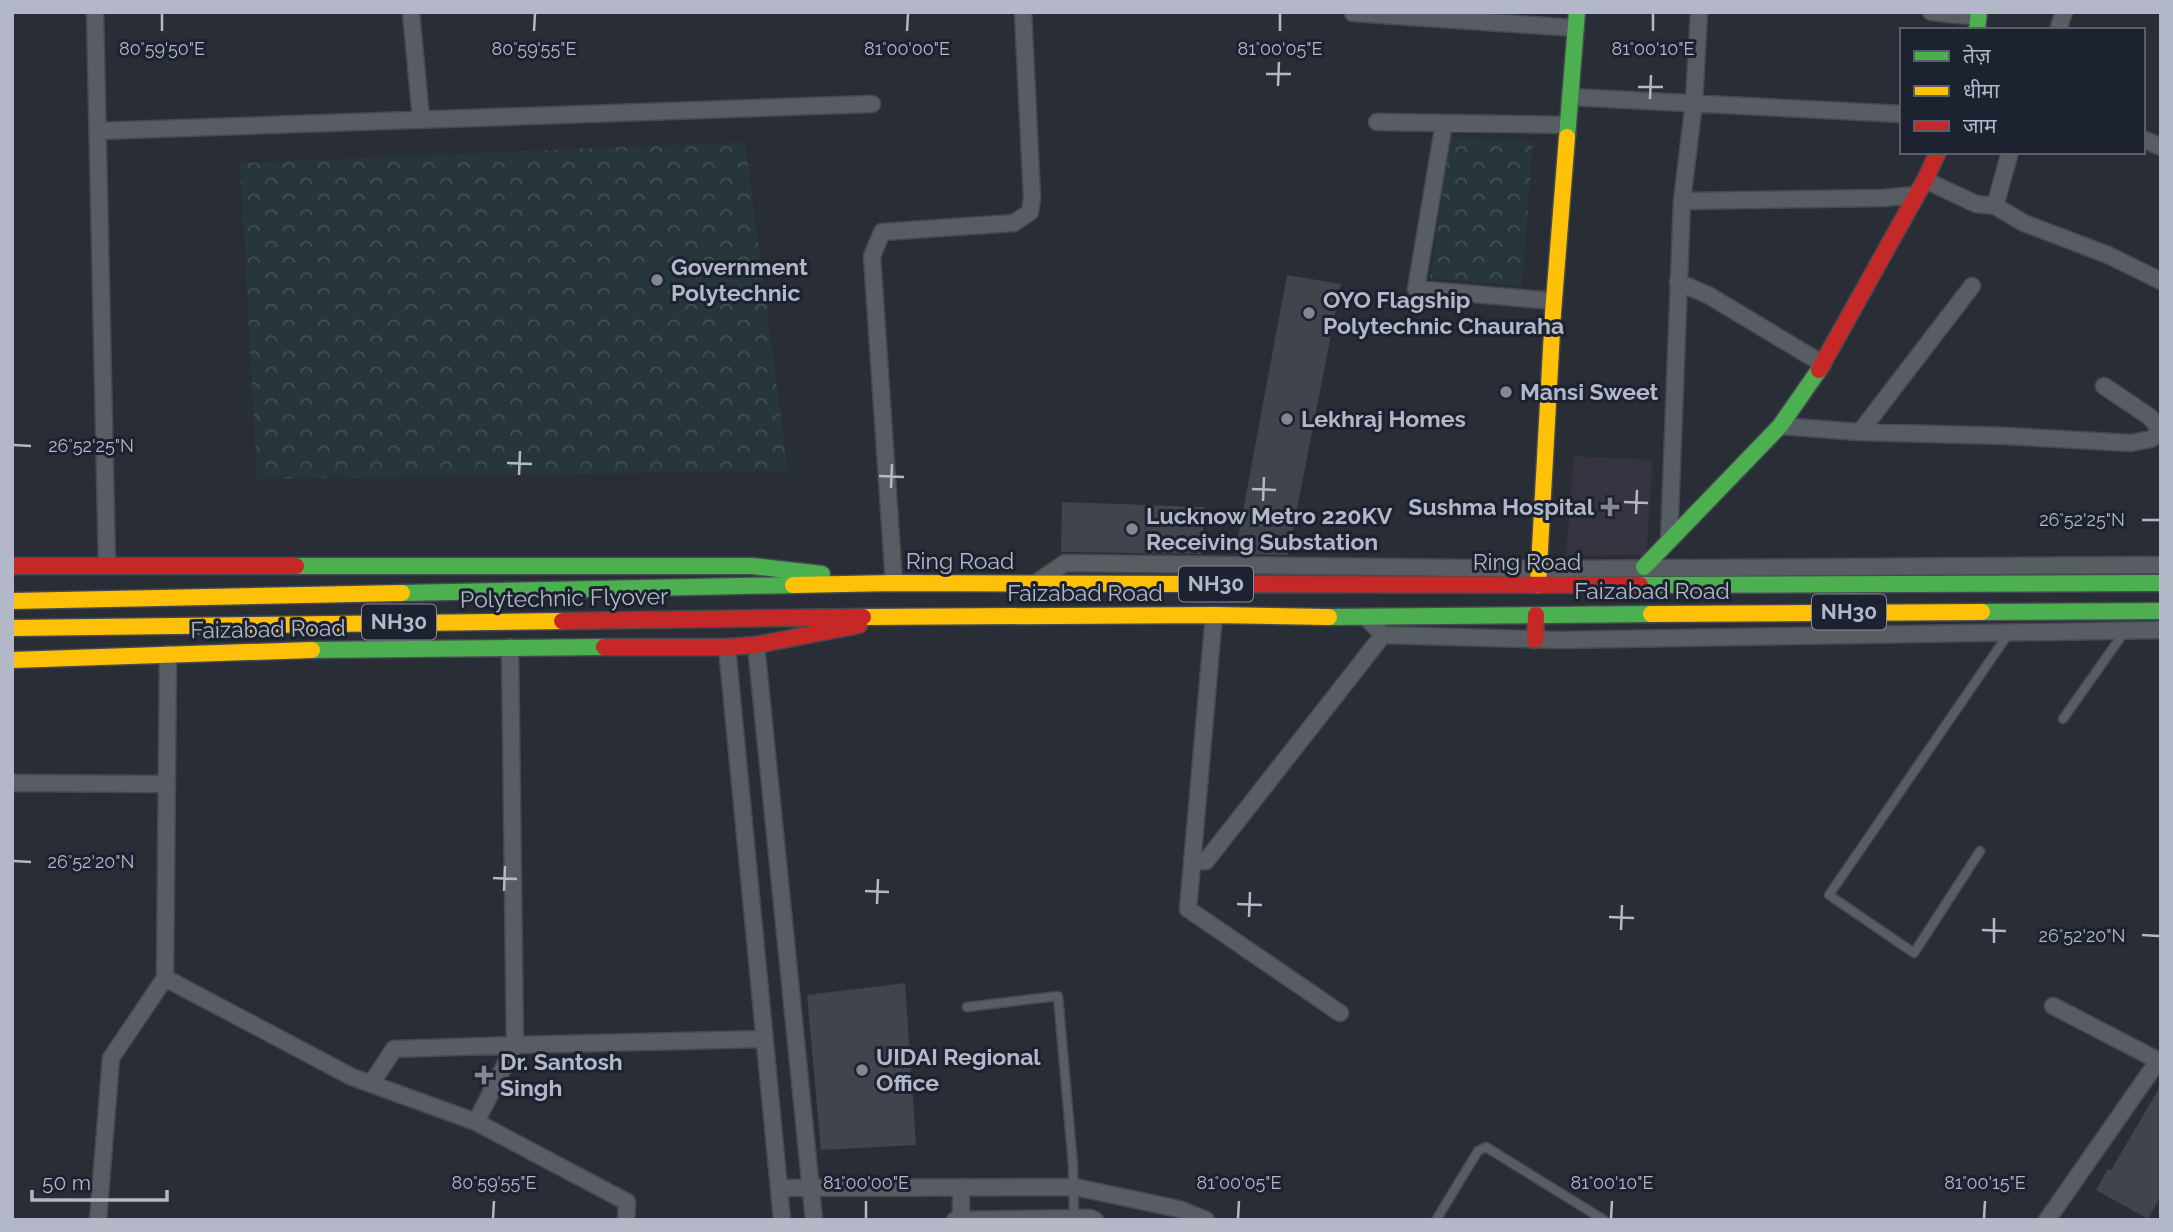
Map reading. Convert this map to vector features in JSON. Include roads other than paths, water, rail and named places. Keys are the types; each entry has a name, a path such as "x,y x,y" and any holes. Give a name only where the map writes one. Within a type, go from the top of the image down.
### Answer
{"main road":[{"path":"1538,577 1554,301 1577,20"},
{"path":"1644,567 1780,426 1823,365 1937,154"},
{"path":"12,566 752,566 894,583"},
{"name":"Ring Road","path":"894,583 1035,584 1538,577 2161,583"},
{"name":"Polytechnic Flyover","path":"12,601 894,583"},
{"name":"Faizabad Road","path":"12,660 168,653 510,647 727,647 756,645 906,617 1214,615 1367,618 1536,614 2161,611"},
{"path":"1535,640 1536,614"},
{"name":"Polytechnic Flyover","path":"12,628 906,617"}],"street":[{"path":"95,12 107,565"},
{"path":"411,12 421,120"},
{"path":"894,583 872,256 882,232 1014,223 1030,212 1032,198 1023,12"},
{"path":"1669,541 1682,201 1694,102 1699,12"},
{"path":"1931,12 1978,20"},
{"path":"1353,13 1577,20"},
{"path":"1570,97 1900,114"},
{"path":"98,131 872,104"},
{"path":"1377,122 1568,125"},
{"path":"1444,123 1416,289 1554,301"},
{"path":"2145,140 2161,147"},
{"path":"1995,206 2009,154"},
{"path":"1925,180 1976,204 1995,206 2024,223 2108,255 2161,282"},
{"path":"1682,201 1883,198 1916,195"},
{"path":"1678,282 1708,295 1823,365"},
{"path":"1860,432 1972,286"},
{"path":"1780,426 1860,432 2131,443 2151,439 2161,431 2150,416 2104,386"},
{"path":"1538,577 1644,567 2161,565"},
{"path":"1214,615 1188,909 1340,1013"},
{"path":"1367,618 1383,635 1535,640 2161,630"},
{"path":"1192,861 1206,861 1383,635"},
{"path":"756,645 814,1220"},
{"path":"476,1122 515,1045 510,647"},
{"path":"727,647 782,1220"},
{"path":"98,1220 111,1058 165,978 168,653"},
{"path":"12,783 166,784"},
{"path":"744,827 775,825"},
{"path":"165,978 352,1077 476,1122 627,1202 626,1220"},
{"path":"2047,1220 2159,1062 2053,1006"},
{"path":"371,1084 394,1049 764,1040"},
{"path":"961,1187 961,1220"},
{"path":"779,1188 1075,1187 1179,1209 1206,1220"},
{"path":"955,1220 1095,1220"}],"lane":[{"path":"2063,719 2124,631"},
{"path":"1980,852 1914,953 1829,895 2009,633"},
{"path":"967,1007 1058,996 1075,1187 1074,1218"},
{"path":"1436,1220 1478,1151 1486,1147 1604,1220"}],"place":[{"name":"Government Polytechnic","path":"657,280"},
{"name":"OYO Flagship Polytechnic Chauraha","path":"1309,313"},
{"name":"Mansi Sweet","path":"1506,392"},
{"name":"Lekhraj Homes","path":"1287,419"},
{"name":"Sushma Hospital","path":"1610,507"},
{"name":"Lucknow Metro 220KV Receiving Substation","path":"1132,529"},
{"name":"UIDAI Regional Office","path":"862,1070"},
{"name":"Dr. Santosh Singh","path":"484,1075"}]}
